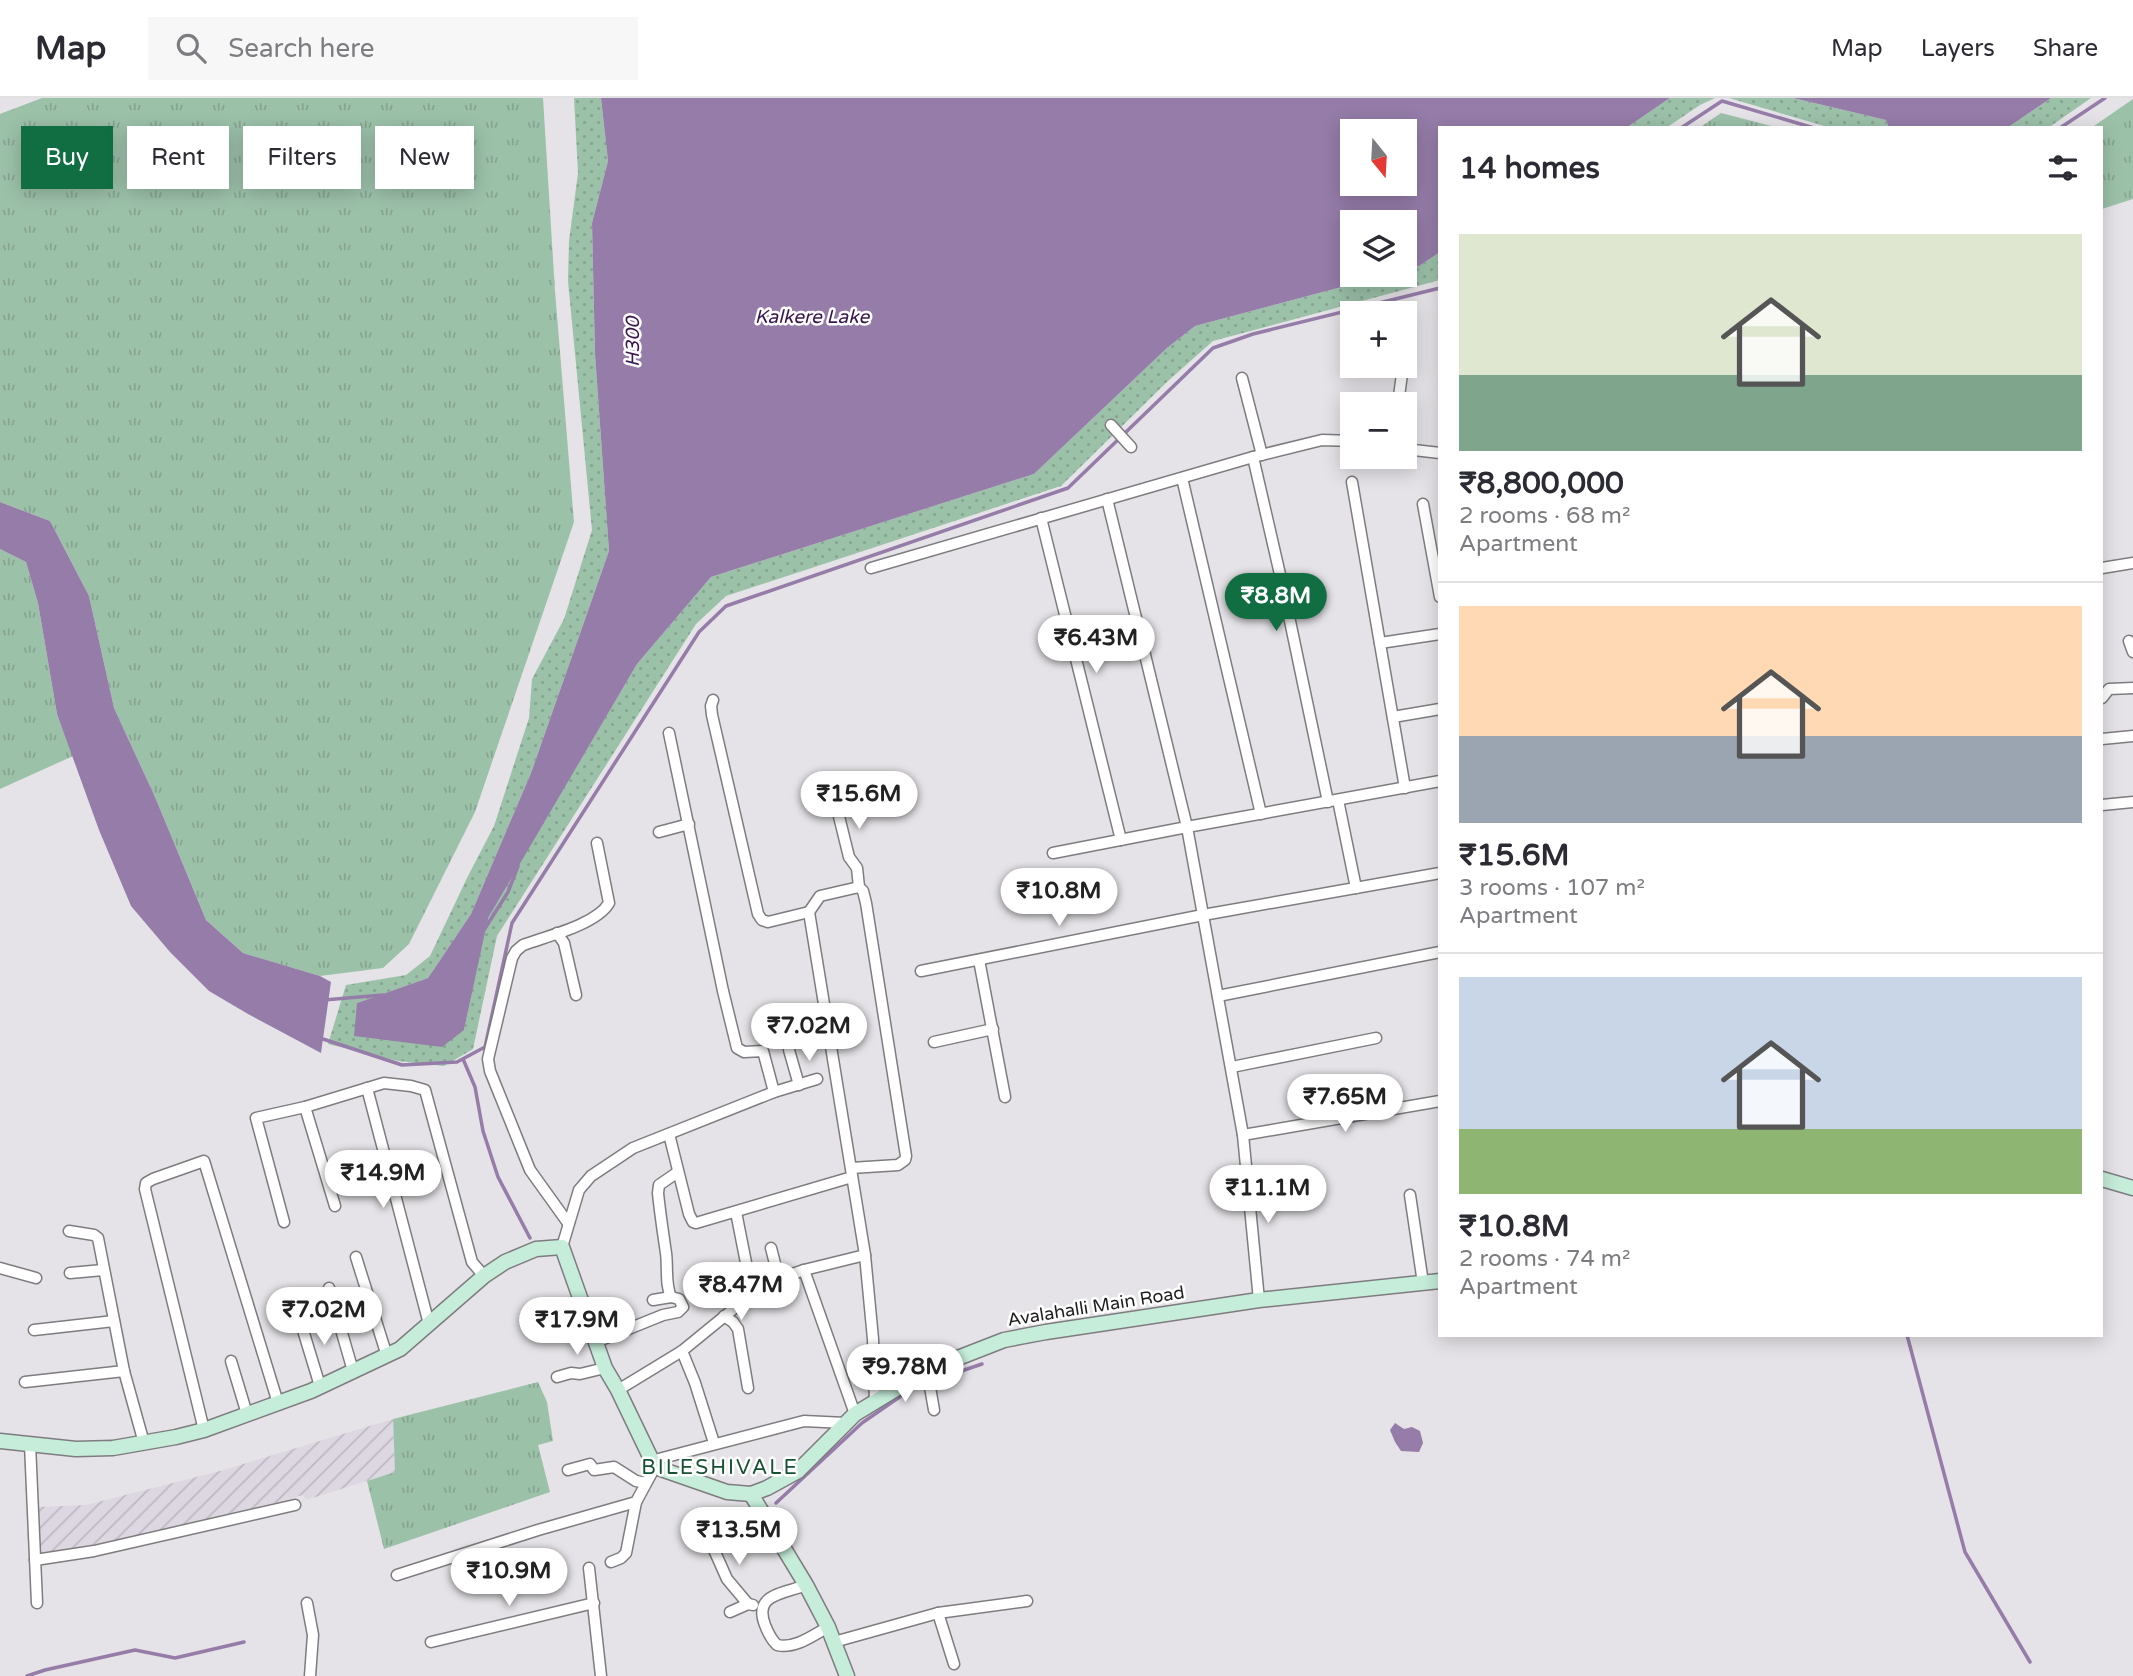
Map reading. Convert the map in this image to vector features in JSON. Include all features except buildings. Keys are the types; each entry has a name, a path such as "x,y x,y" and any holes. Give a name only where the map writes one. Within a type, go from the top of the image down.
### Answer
{"main road":[{"path":"2103,1179 2133,1188"},
{"path":"0,1441 76,1449 113,1448 204,1430 278,1403 387,1356 400,1349 484,1276 505,1262 536,1250 562,1247 606,1368 653,1464 727,1493 751,1494 806,1585 828,1627 848,1676"},
{"name":"Avalahalli Main Road","path":"751,1494 798,1471 850,1418 926,1370 1004,1340 1259,1300 1438,1281"}],"street":[{"path":"1242,377 1282,583 1356,888"},
{"path":"871,568 1257,456 1322,440 1340,441"},
{"path":"1417,450 1438,453"},
{"path":"1182,478 1261,814"},
{"path":"1352,482 1405,788"},
{"path":"1107,499 1187,827 1243,1135 1259,1300"},
{"path":"1423,503 1438,586"},
{"path":"1041,518 1121,840"},
{"path":"2103,568 2133,563"},
{"path":"1380,643 1438,634"},
{"path":"2103,697 2109,689 2133,688"},
{"path":"713,700 712,715 758,914 762,920 768,922 810,912"},
{"path":"1393,717 1438,709"},
{"path":"669,733 737,1048 744,1052 762,1051 774,1092"},
{"path":"2103,739 2133,736"},
{"path":"669,1134 689,1214 693,1222 701,1223 852,1172 898,1165 905,1160 866,903 859,887 857,869 849,857 831,780"},
{"path":"1053,853 1438,781"},
{"path":"2103,806 2133,802"},
{"path":"659,832 688,824"},
{"path":"568,1223 530,1170 490,1071 488,1059 512,958 516,951 523,945 597,916 609,904 597,843"},
{"path":"921,971 1203,915 1438,873"},
{"path":"859,887 820,897 810,912 865,1255 873,1339 875,1402"},
{"path":"557,933 564,943 576,995"},
{"path":"1218,996 1438,952"},
{"path":"979,960 1005,1097"},
{"path":"934,1042 993,1029"},
{"path":"1232,1067 1376,1038"},
{"path":"789,1050 799,1085"},
{"path":"562,1247 579,1191 591,1176 633,1148 774,1092 817,1079"},
{"path":"284,1222 256,1118 305,1107 384,1083 411,1086 425,1090 472,1262 484,1276"},
{"path":"367,1088 429,1324"},
{"path":"1243,1135 1438,1101"},
{"path":"305,1107 335,1206"},
{"path":"204,1430 145,1189 146,1184 153,1179 204,1161 278,1403"},
{"path":"671,1297 668,1291 658,1193 659,1185 678,1172"},
{"path":"1410,1195 1423,1283"},
{"path":"736,1212 752,1293"},
{"path":"69,1231 97,1236 124,1371 144,1443"},
{"path":"771,1248 779,1279"},
{"path":"618,1390 682,1351 764,1284 804,1270 865,1255"},
{"path":"356,1257 387,1356"},
{"path":"0,1268 36,1278"},
{"path":"70,1273 103,1270"},
{"path":"611,1562 626,1553 636,1502 653,1464 714,1443 804,1421 850,1418 804,1270"},
{"path":"329,1288 353,1371"},
{"path":"596,1342 678,1312 683,1307 679,1299 671,1297 653,1300"},
{"path":"724,1316 738,1329 747,1388"},
{"path":"299,1317 320,1386"},
{"path":"34,1330 114,1321"},
{"path":"682,1351 714,1443"},
{"path":"232,1361 247,1414"},
{"path":"557,1377 606,1368"},
{"path":"926,1370 934,1410"},
{"path":"25,1382 124,1371"},
{"path":"30,1444 37,1603"},
{"path":"568,1471 590,1464 594,1470 614,1467 636,1481 646,1483"},
{"path":"397,1575 636,1502"},
{"path":"35,1560 94,1552 295,1505"},
{"path":"711,1544 727,1579 748,1604"},
{"path":"589,1568 601,1676"},
{"path":"806,1585 766,1600 761,1615 768,1632 777,1645 794,1645 828,1627"},
{"path":"834,1642 938,1613 1027,1601"},
{"path":"307,1603 313,1635 310,1676"},
{"path":"431,1642 594,1603"},
{"path":"730,1612 748,1604 763,1605"},
{"path":"938,1613 954,1664"}],"shaded area":[{"path":"393,1419 395,1472 306,1500 303,1495 232,1515 39,1556 37,1507 86,1505 220,1471"}],"green space":[{"path":"42,98 543,98 555,291 574,522 475,812 409,944 383,968 320,976 243,953 206,920 155,797 114,708 89,596 50,521 0,502 0,114"},
{"path":"574,98 601,98 608,161 592,223 595,354 609,551 531,773 471,914 428,978 357,1003 464,1030 487,918 637,664 711,577 1034,474 1167,348 1195,326 1342,287 1414,287 1362,301 1340,301 1340,307 1213,341 1168,381 1061,486 726,596 696,624 497,936 473,1049 444,1066 398,1061 328,1044 346,985 406,975 430,956 494,826 529,718 532,679 564,619 592,530 568,281 569,241 578,173"},
{"path":"1670,98 1715,98 1669,126 1629,126"},
{"path":"1729,98 1793,98 1886,120 1888,126 1824,126"},
{"path":"2051,98 2091,98 2051,126 2010,126"},
{"path":"2133,99 2133,199 2103,209 2103,126 2094,126"},
{"path":"1721,113 1771,126 1702,126"},
{"path":"1438,253 1438,281 1417,286 1417,267"},
{"path":"0,549 26,562 38,603 57,714 73,756 0,789"},
{"path":"538,1382 547,1402 553,1441 538,1445 550,1492 384,1549 367,1481 395,1472 393,1419"}],"water":[{"name":"Kalkere Lake","path":"601,98 1670,98 1629,126 1438,126 1438,253 1419,266 1417,210 1340,210 1342,287 1195,326 1167,348 1034,474 711,577 637,664 488,918 464,1030 442,1047 354,1036 357,1003 428,978 471,914 531,773 609,551 595,354 592,223 608,161"},
{"path":"1793,98 2051,98 2010,126 1888,126 1886,120"},
{"path":"0,502 50,521 89,596 114,708 155,797 206,920 243,953 320,976 331,982 321,1053 209,991 170,952 131,906 99,830 57,714 38,603 26,562 0,549"},
{"path":"1395,1423 1404,1429 1412,1427 1420,1431 1423,1443 1419,1452 1401,1451 1390,1430"}],"waterway":[{"path":"2063,126 2105,98"},
{"path":"1684,126 1722,101 1807,126"},
{"path":"320,1038 402,1065 457,1062 485,1047 512,923 699,632 726,606 1068,488 1213,348 1253,334 1438,288"},
{"path":"484,930 508,892 518,866"},
{"path":"324,1000 383,995"},
{"path":"463,1059 475,1087 483,1131 498,1177 530,1238"},
{"path":"1908,1337 1965,1552 2030,1662"},
{"path":"938,1379 982,1364"},
{"path":"776,1503 862,1423 922,1384"},
{"path":"27,1676 135,1650 175,1658 244,1642"}],"district":[{"name":"BILESHIVALE","path":"720,1467"}],"water label":[{"name":"H300","path":"632,342"}]}
